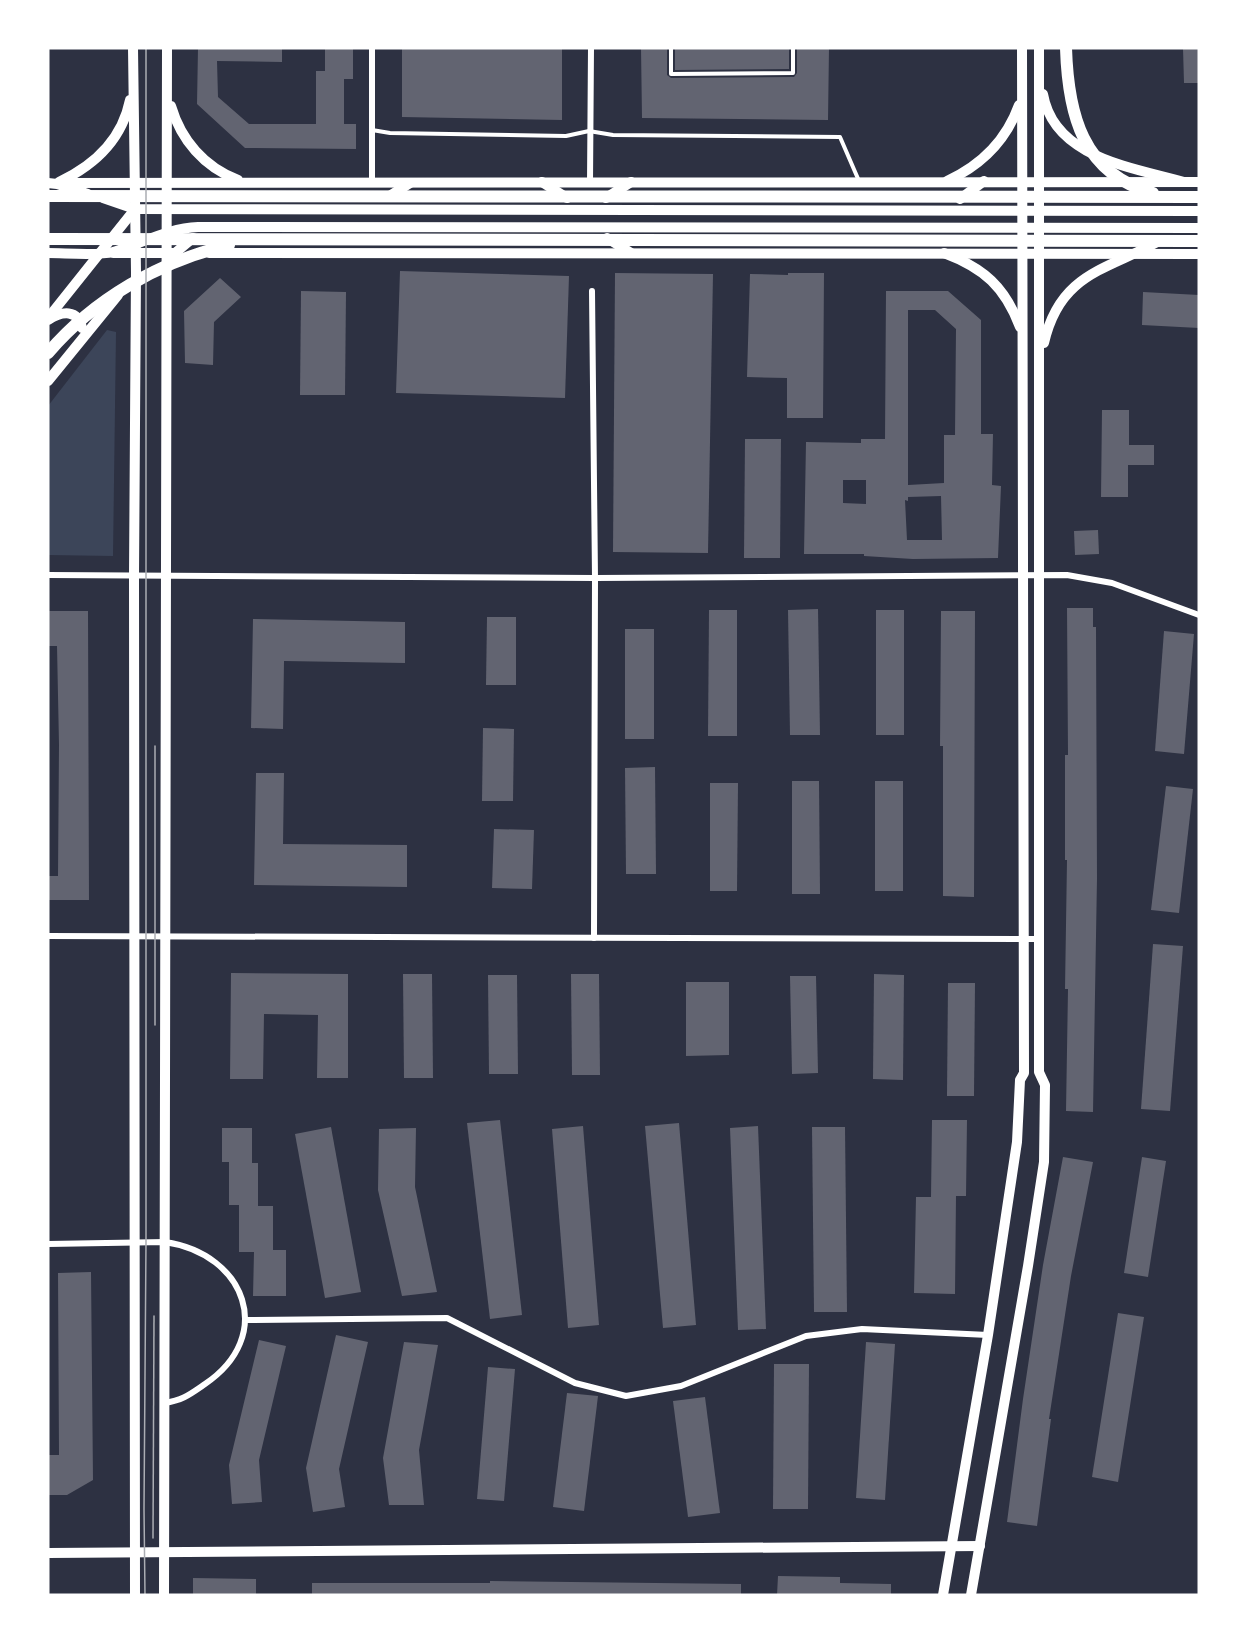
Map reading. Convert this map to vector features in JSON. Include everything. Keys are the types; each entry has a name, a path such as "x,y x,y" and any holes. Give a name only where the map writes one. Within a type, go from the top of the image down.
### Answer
{"highway":[{"path":"1066,48 1070,95 1078,127 1091,153 1108,171 1129,184 1150,192 1175,196"},
{"path":"48,196 1199,197"},
{"path":"48,239 1199,241"},
{"path":"48,353 76,324 104,301 132,283 191,255 250,240"}],"main road":[{"path":"133,48 136,248 135,1595"},
{"path":"164,1595 167,576 171,253 168,233 167,48"},
{"path":"943,1595 988,1335 1017,1142 1020,1080 1024,1073 1022,48"},
{"path":"971,1595 1044,1162 1045,1085 1039,1072 1040,48"},
{"path":"1039,72 1044,100 1051,120 1081,149 1103,159 1184,182"},
{"path":"52,183 80,172 97,159 112,142 121,126 133,82"},
{"path":"167,93 178,124 192,149 225,175 247,183"},
{"path":"947,182 966,173 1000,142 1013,121 1023,96"},
{"path":"946,210 984,181"},
{"path":"542,182 587,210"},
{"path":"587,210 631,182"},
{"path":"52,183 1199,182"},
{"path":"52,183 135,209 1199,210"},
{"path":"370,209 410,183"},
{"path":"48,319 105,253 135,209"},
{"path":"611,210 607,213 606,221 611,227"},
{"path":"914,210 915,227"},
{"path":"1136,211 1136,228"},
{"path":"48,253 105,253 136,248 186,227 1199,228"},
{"path":"171,253 207,227"},
{"path":"589,227 631,253"},
{"path":"1040,360 1046,332 1057,308 1072,289 1094,271 1114,261 1137,254 1184,228"},
{"path":"136,248 153,253 1199,254"},
{"path":"48,381 153,253"},
{"path":"944,253 968,262 985,274 1003,292 1023,334"},
{"path":"48,319 68,312 80,320 81,332 73,351"},
{"path":"48,1553 980,1546"}],"street":[{"path":"372,48 372,183"},
{"path":"590,182 591,48"},
{"path":"592,291 595,578 594,938"},
{"path":"48,575 595,578 1066,575 1112,583 1199,615"},
{"path":"48,936 1039,939"},
{"path":"48,1244 165,1242 184,1245 225,1269 239,1288 245,1320 240,1344 219,1374 181,1400 164,1403"},
{"path":"245,1320 447,1318 575,1383 626,1396 681,1386 806,1336 862,1329 988,1335"}],"lane":[{"path":"671,48 671,74 793,73 793,48"},
{"path":"372,130 390,133 566,136 589,131 613,135 840,137 859,182"}],"shaded area":[{"path":"107,330 116,332 113,556 48,555 48,406"}],"building":[{"path":"198,48 282,48 282,62 217,61 218,97 249,124 316,124 316,71 325,71 325,48 353,48 353,79 344,79 344,124 356,124 356,149 245,148 197,104"},
{"path":"402,48 562,48 562,120 402,117"},
{"path":"641,48 667,48 667,75 671,78 794,77 797,73 797,48 829,48 828,120 642,118"},
{"path":"675,48 789,48 789,69 675,70"},
{"path":"1183,48 1199,48 1199,83 1184,83"},
{"path":"400,271 569,276 565,398 396,393"},
{"path":"615,273 713,274 708,553 613,552"},
{"path":"788,273 824,273 823,418 787,418 787,378 747,377 750,274 788,275"},
{"path":"220,278 241,297 214,322 213,365 185,363 184,311"},
{"path":"301,291 346,292 345,395 300,395"},
{"path":"886,291 948,291 981,320 981,434 993,434 992,485 1001,486 998,558 913,559 864,556 864,554 804,554 806,442 861,443 861,439 885,439","holes":["908,310 935,310 956,329 955,435 944,435 944,483 908,485","843,480 866,480 866,504 843,503","941,496 942,540 907,540 905,500 908,501 908,497"]},
{"path":"1143,292 1199,295 1199,328 1142,325"},
{"path":"1102,410 1129,410 1129,445 1154,445 1154,465 1128,465 1128,497 1101,497"},
{"path":"745,439 781,439 780,558 744,558"},
{"path":"1098,530 1099,554 1075,555 1074,531"},
{"path":"1067,608 1093,608 1093,627 1096,627 1097,878 1093,1112 1066,1111"},
{"path":"818,609 820,735 790,735 788,610"},
{"path":"709,610 737,610 737,736 708,736"},
{"path":"876,610 904,610 904,735 876,735"},
{"path":"48,611 88,611 89,900 48,900 48,876 58,876 59,745 57,646 48,646"},
{"path":"941,611 975,611 974,897 943,896 943,746 940,746"},
{"path":"487,617 516,617 516,685 486,685"},
{"path":"253,619 405,622 405,663 284,661 283,729 251,728"},
{"path":"625,629 654,629 654,739 625,739"},
{"path":"1164,631 1194,634 1184,754 1155,751"},
{"path":"483,728 514,729 513,801 482,801"},
{"path":"655,767 656,874 626,874 625,768"},
{"path":"256,773 284,773 283,844 407,845 407,887 254,885"},
{"path":"792,781 819,781 820,894 792,894"},
{"path":"875,781 903,781 903,891 875,891"},
{"path":"710,783 738,783 737,891 710,891"},
{"path":"1166,786 1193,789 1179,913 1151,910"},
{"path":"494,829 534,830 532,889 492,888"},
{"path":"1153,944 1183,946 1170,1111 1141,1109"},
{"path":"231,973 348,974 348,1078 317,1078 318,1015 264,1014 263,1079 230,1079"},
{"path":"403,974 432,974 433,1078 404,1078"},
{"path":"571,974 599,974 600,1075 572,1075"},
{"path":"874,974 904,975 903,1080 873,1079"},
{"path":"488,975 517,975 518,1074 489,1074"},
{"path":"790,976 816,976 818,1073 792,1074"},
{"path":"686,982 729,982 729,1055 686,1056"},
{"path":"948,983 975,983 974,1096 947,1096"},
{"path":"500,1120 522,1315 490,1319 467,1123"},
{"path":"932,1120 967,1120 966,1196 956,1196 955,1294 914,1293 916,1197 931,1197"},
{"path":"679,1123 696,1325 663,1328 645,1126"},
{"path":"583,1126 599,1325 568,1328 552,1129"},
{"path":"758,1126 766,1329 738,1330 730,1128"},
{"path":"331,1127 361,1292 325,1298 295,1134"},
{"path":"812,1127 845,1127 847,1312 814,1312"},
{"path":"222,1128 252,1128 252,1163 258,1163 258,1206 273,1206 273,1250 286,1250 286,1296 253,1296 254,1252 239,1252 239,1205 229,1205 229,1162 222,1162"},
{"path":"416,1128 415,1187 437,1292 402,1296 378,1190 379,1129"},
{"path":"1063,1157 1093,1162 1071,1276 1049,1419 1051,1419 1037,1526 1007,1522 1043,1265"},
{"path":"1142,1157 1166,1161 1148,1277 1124,1273"},
{"path":"91,1272 93,1480 67,1495 48,1495 48,1455 59,1455 58,1273"},
{"path":"1118,1313 1144,1317 1118,1482 1092,1477"},
{"path":"336,1335 368,1342 339,1469 345,1507 313,1512 306,1468"},
{"path":"259,1340 286,1346 259,1460 262,1502 232,1504 229,1465"},
{"path":"404,1342 438,1345 419,1450 424,1505 389,1505 383,1458"},
{"path":"866,1342 895,1344 885,1500 856,1498"},
{"path":"774,1364 809,1364 808,1509 773,1509"},
{"path":"488,1367 515,1369 504,1501 477,1499"},
{"path":"567,1393 598,1396 584,1511 553,1507"},
{"path":"705,1397 720,1513 688,1517 673,1401"},
{"path":"778,1576 840,1577 840,1583 891,1584 891,1595 777,1595"},
{"path":"193,1578 256,1579 256,1595 193,1595"},
{"path":"490,1581 741,1584 741,1595 312,1595 312,1583 490,1583"}],"tram line":[{"path":"145,1595 146,48"},
{"path":"155,746 155,1025"},
{"path":"153,1538 154,1316"}]}
